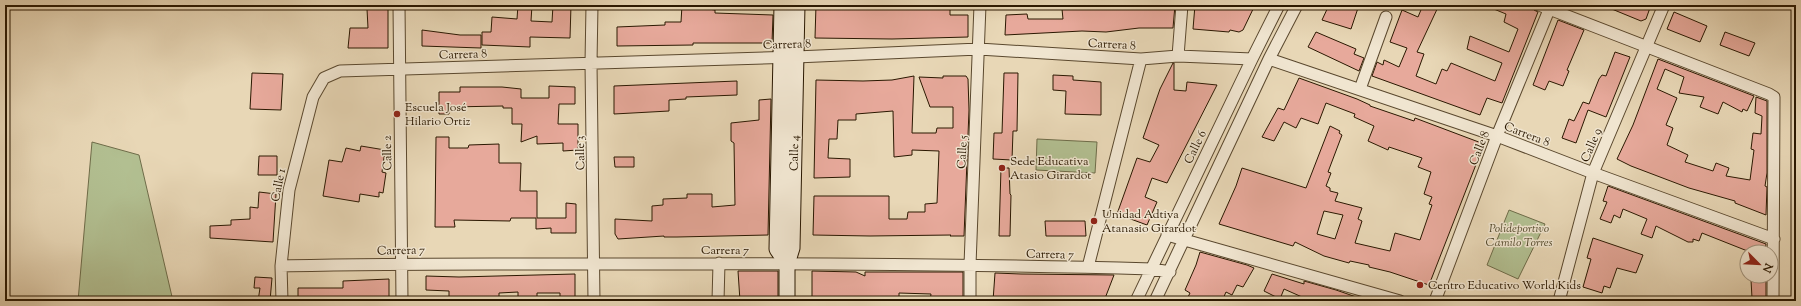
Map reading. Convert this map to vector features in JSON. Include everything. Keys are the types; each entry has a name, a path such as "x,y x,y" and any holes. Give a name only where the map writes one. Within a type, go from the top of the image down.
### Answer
{"street":[{"name":"Calle 2","path":"399,5 402,301"},
{"name":"Calle 3","path":"592,5 591,63 594,301"},
{"path":"782,5 777,249 787,264"},
{"name":"Calle 4","path":"787,301 787,264 792,248 797,5"},
{"name":"Calle 5","path":"970,301 970,265 980,5"},
{"path":"1178,56 1182,5"},
{"name":"Calle 6","path":"1136,301 1252,59 1280,5"},
{"path":"1155,301 1296,5"},
{"name":"Calle 9","path":"1559,301 1592,173 1648,46 1664,5"},
{"path":"1546,6 1770,94 1774,97 1774,301"},
{"name":"Calle 8","path":"1435,301 1546,6"},
{"path":"1360,89 1386,17"},
{"name":"Carrera 8","path":"324,78 340,71 796,57 979,49 1141,59 1178,56 1252,59"},
{"path":"1088,267 1141,59"},
{"name":"Carrera 8","path":"1269,59 1497,136 1592,173 1774,238"},
{"name":"Calle 1","path":"282,301 281,266 289,190 313,97 324,78"},
{"path":"1168,235 1400,301"},
{"name":"Carrera 7","path":"281,266 401,263 719,263 1088,267 1152,269 1170,272"},
{"path":"718,301 719,263"}],"green space":[{"path":"1037,139 1097,142 1095,173 1036,170"},
{"path":"92,142 139,155 173,301 78,301"},
{"name":"Polideportivo Camilo Torres","path":"1509,210 1545,224 1518,279 1487,265"}],"building":[{"path":"373,5 388,5 388,48 348,48 350,28 368,28 367,9 373,9"},
{"path":"518,5 532,5 531,21 552,22 553,5 571,5 570,38 530,37 530,47 482,45 482,32 491,32 492,17 517,19"},
{"path":"682,5 694,5 694,7 715,10 715,13 773,15 772,43 693,43 693,45 617,46 617,27 665,25 665,22 681,22"},
{"path":"816,5 950,5 950,15 968,15 968,37 892,39 815,38"},
{"path":"1073,5 1142,5 1154,7 1154,5 1175,5 1173,28 1139,28 1106,32 1082,31 1005,35 1006,15 1027,14 1028,19 1063,19 1062,9 1073,8"},
{"path":"1195,5 1255,5 1243,30 1239,32 1230,30 1229,32 1193,29"},
{"path":"1329,5 1359,5 1351,29 1322,20"},
{"path":"1423,5 1439,5 1417,52 1424,54 1416,76 1436,84 1442,69 1447,71 1451,63 1495,81 1502,63 1467,49 1470,36 1509,52 1518,29 1504,22 1506,14 1484,5 1531,5 1534,10 1538,12 1502,103 1487,98 1480,115 1372,76 1377,62 1383,65 1384,60 1399,67 1407,48 1390,42 1402,10 1418,17"},
{"path":"1602,5 1651,5 1646,19 1641,21"},
{"path":"1674,12 1707,26 1700,42 1667,29"},
{"path":"1558,20 1584,30 1567,70 1569,71 1563,86 1549,81 1545,90 1533,85"},
{"path":"422,30 460,35 481,35 481,48 422,46"},
{"path":"1316,32 1356,49 1354,54 1364,58 1359,71 1308,47"},
{"path":"1725,32 1755,43 1749,56 1720,45"},
{"path":"1615,52 1630,57 1606,117 1588,110 1576,143 1562,138 1569,119 1574,121 1583,102 1589,104 1599,79 1602,75 1606,76"},
{"path":"1658,59 1754,96 1747,111 1743,109 1742,112 1723,102 1718,114 1700,107 1704,97 1679,93 1684,77 1665,69 1657,89 1677,98 1666,125 1673,128 1667,145 1688,155 1685,162 1713,171 1716,163 1729,168 1726,176 1750,180 1754,150 1751,149 1753,133 1761,134 1762,116 1755,113 1756,97 1767,101 1767,173 1765,186 1767,187 1766,215 1735,203 1735,201 1689,188 1631,166 1617,159 1633,125"},
{"path":"1173,63 1174,90 1186,91 1187,82 1217,85 1167,183 1152,178 1145,197 1157,202 1147,225 1117,214 1137,158 1150,162 1159,145 1143,138 1160,89"},
{"path":"252,73 283,74 281,110 250,109"},
{"path":"1004,73 1018,73 1017,131 1013,131 1012,160 993,159 994,133 1002,133"},
{"path":"1053,75 1073,76 1073,80 1101,82 1101,115 1065,114 1066,91 1053,90"},
{"path":"914,76 912,133 936,133 937,128 953,128 953,107 930,107 919,77 943,78 943,76 966,76 968,79 969,110 964,236 813,235 814,196 889,196 889,219 907,219 908,212 925,212 925,204 937,203 939,151 912,150 912,155 894,157 893,111 856,114 856,120 838,120 837,139 829,139 828,158 850,159 850,177 814,178 816,80 892,80"},
{"path":"1299,78 1357,99 1370,106 1414,121 1415,118 1484,144 1429,285 1390,272 1369,267 1369,265 1350,261 1349,263 1324,256 1295,242 1293,246 1219,224 1236,186 1242,168 1306,188 1330,126 1340,131 1339,133 1342,135 1328,172 1331,173 1326,186 1330,188 1330,191 1338,193 1335,201 1362,208 1358,219 1362,221 1355,243 1390,251 1395,233 1420,240 1432,205 1429,204 1432,197 1424,194 1431,172 1418,167 1422,158 1389,147 1388,150 1368,141 1374,126 1354,117 1355,114 1326,103 1318,124 1301,118 1296,128 1284,122 1274,141 1262,137 1278,108 1284,110","holes":["1324,211 1343,215 1335,239 1317,234"]},
{"path":"737,81 737,95 686,97 686,99 669,100 669,111 614,114 614,86"},
{"path":"549,86 575,87 575,104 559,104 558,124 578,124 578,150 563,151 563,143 537,144 537,136 521,142 522,124 512,124 512,108 503,108 503,106 449,107 449,114 439,114 439,92 460,92 460,87 502,87 521,89 521,98 549,98"},
{"path":"771,99 768,235 664,236 618,239 615,234 615,219 652,221 652,206 663,205 663,199 687,198 687,194 712,194 712,207 735,205 734,143 731,141 731,123 759,120 759,100"},
{"path":"436,137 449,137 449,148 468,148 469,145 499,144 499,163 521,163 520,191 537,191 537,218 566,218 566,203 576,204 576,233 551,233 551,228 536,229 536,218 511,218 510,221 454,220 455,227 435,227"},
{"path":"361,146 385,150 382,172 386,173 383,193 379,192 379,197 360,194 359,202 323,196 329,160 342,162 346,148 360,151"},
{"path":"259,156 277,156 277,175 258,175"},
{"path":"614,157 634,157 634,167 615,167"},
{"path":"1001,168 1009,168 1011,195 1010,236 999,236"},
{"path":"1608,186 1766,244 1739,244 1739,248 1702,233 1699,241 1693,239 1693,242 1688,242 1656,226 1652,238 1641,234 1647,219 1623,209 1620,218 1614,215 1611,223 1600,219 1607,202 1603,201"},
{"path":"259,192 276,194 273,242 210,238 210,226 231,225 231,220 250,219 250,207 258,208"},
{"path":"1045,221 1085,221 1086,236 1046,236"},
{"path":"1593,238 1643,255 1636,273 1617,268 1610,288 1604,286 1602,293 1583,287 1591,259 1587,258"},
{"path":"1200,252 1254,268 1243,287 1237,285 1232,295 1226,292 1222,301 1186,301 1190,293 1185,290"},
{"path":"738,271 778,271 778,301 740,301"},
{"path":"812,271 856,272 865,276 865,272 963,272 963,301 930,301 931,294 899,293 899,301 812,301"},
{"path":"995,273 1114,275 1104,301 993,301"},
{"path":"575,274 575,301 560,301 560,293 537,293 537,301 518,301 518,292 499,293 499,298 480,298 480,301 449,301 449,291 426,290 426,276 459,277"},
{"path":"1272,274 1304,284 1304,281 1336,290 1362,299 1362,301 1311,301 1284,289 1280,299 1264,291"},
{"path":"255,277 272,278 270,301 258,301 260,288 254,288"},
{"path":"389,279 389,301 298,301 298,288 343,288 343,281"},
{"path":"1751,284 1766,284 1766,298 1752,298"}],"place":[{"name":"Escuela José Hilario Ortiz","path":"397,114"},
{"name":"Sede Educativa Atasio Girardot","path":"1002,168"},
{"name":"Unidad Adtiva Atanasio Girardot","path":"1094,221"},
{"name":"Centro Educativo World Kids","path":"1420,285"}]}
